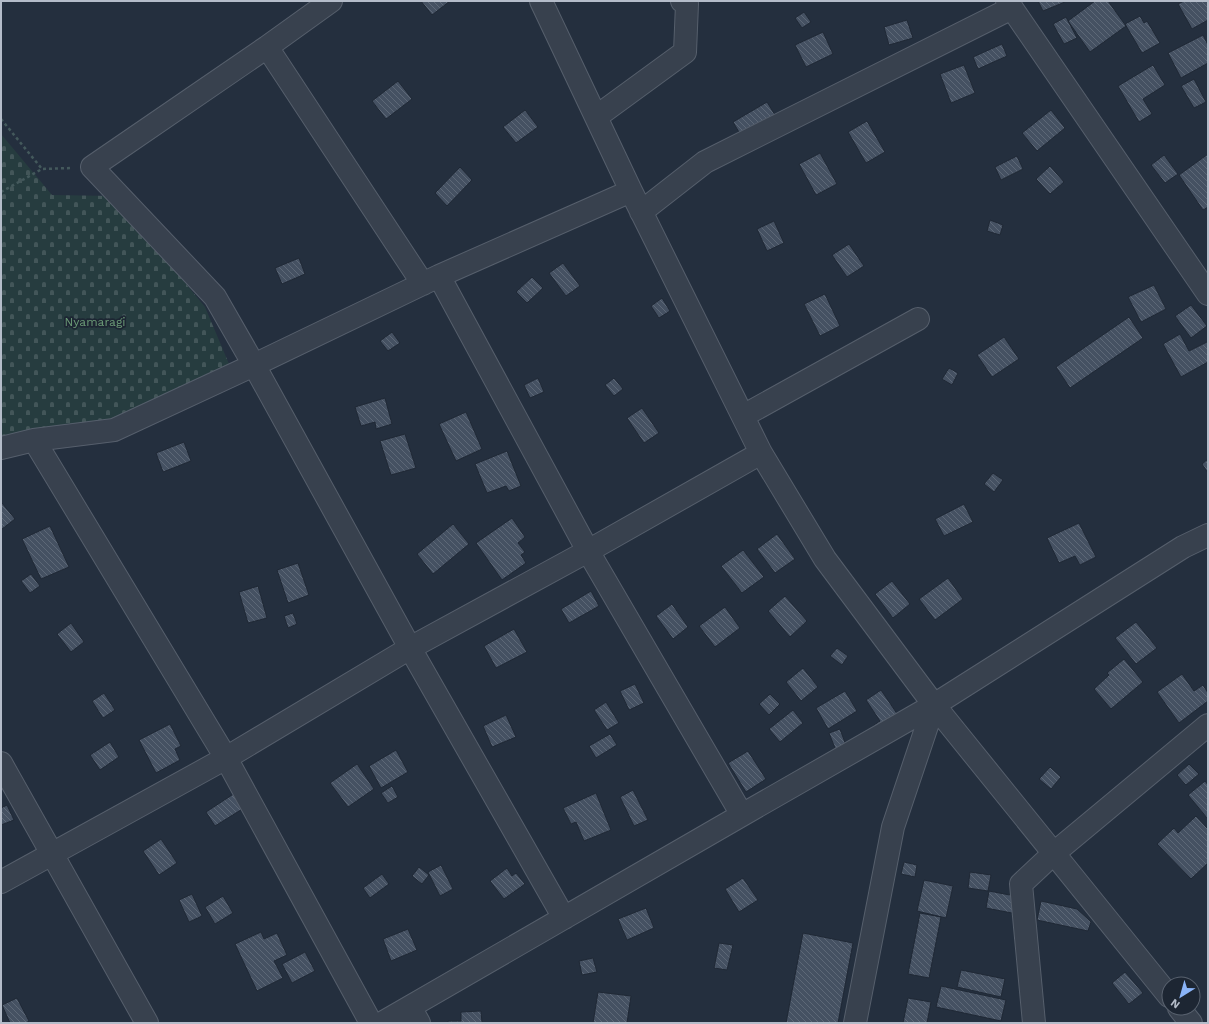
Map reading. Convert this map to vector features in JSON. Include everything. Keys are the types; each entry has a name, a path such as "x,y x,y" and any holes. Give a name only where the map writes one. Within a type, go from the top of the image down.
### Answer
{"street":[{"path":"331,1 267,47 92,167 215,296 410,648 564,918"},
{"path":"596,117 685,52 687,4 682,1"},
{"path":"548,3 596,117 631,192 761,453 825,559 934,705 1161,986"},
{"path":"641,212 705,162 1009,4 1208,294"},
{"path":"267,47 431,280 742,815"},
{"path":"1,448 34,440 114,430 431,280 631,192"},
{"path":"743,416 918,319"},
{"path":"34,440 226,758 371,1023"},
{"path":"1,882 226,758 410,648 588,551 761,453"},
{"path":"382,1023 415,1015 564,918 934,705 1183,547 1208,535"},
{"path":"855,1023 893,827 934,705"},
{"path":"1034,1023 1021,884 1053,854 1208,725"},
{"path":"1,763 147,1023"}],"path":[{"path":"1,119 42,168"},
{"path":"1,192 42,168 92,167"}],"green space":[{"name":"Nyamaragi","path":"1,134 52,195 114,196 205,307 229,364 100,425 1,445"}],"building":[{"path":"421,1 450,1 432,15"},
{"path":"1038,1 1064,1 1065,2 1043,11"},
{"path":"1095,1 1108,1 1126,26 1090,52 1068,21"},
{"path":"1184,1 1208,1 1208,20 1192,29 1178,4"},
{"path":"804,12 811,22 802,28 795,18"},
{"path":"1140,16 1144,23 1147,21 1160,43 1142,53 1125,24"},
{"path":"1066,17 1077,38 1064,44 1053,24"},
{"path":"907,20 913,38 889,45 884,27"},
{"path":"823,32 833,54 806,67 795,45"},
{"path":"1203,35 1208,45 1208,63 1181,78 1168,53"},
{"path":"1002,44 1007,56 978,69 973,57"},
{"path":"964,65 975,93 951,103 940,74"},
{"path":"1153,65 1165,85 1143,99 1152,114 1139,122 1118,86"},
{"path":"1194,79 1206,102 1194,108 1181,86"},
{"path":"398,81 412,99 386,119 372,101"},
{"path":"767,102 780,123 746,144 733,122"},
{"path":"525,110 538,127 516,143 503,127"},
{"path":"1051,110 1065,128 1037,151 1022,133"},
{"path":"867,121 885,152 866,163 848,132"},
{"path":"820,153 837,184 816,195 799,164"},
{"path":"1208,154 1208,207 1203,210 1179,175"},
{"path":"1164,155 1178,174 1165,183 1151,165"},
{"path":"1017,156 1023,169 1001,180 995,167"},
{"path":"1050,166 1064,182 1050,194 1036,179"},
{"path":"460,167 472,180 447,206 435,193"},
{"path":"990,220 1003,225 1000,235 987,231"},
{"path":"774,221 784,243 767,251 757,229"},
{"path":"849,244 864,266 847,277 832,255"},
{"path":"299,258 305,274 282,284 275,268"},
{"path":"563,263 580,286 566,296 549,273"},
{"path":"532,277 543,288 527,303 516,292"},
{"path":"1154,285 1166,309 1141,322 1128,297"},
{"path":"825,294 840,326 820,336 804,304"},
{"path":"662,298 670,311 659,318 651,306"},
{"path":"1191,305 1207,326 1191,338 1175,316"},
{"path":"1129,317 1143,338 1070,388 1056,367"},
{"path":"392,332 400,343 388,351 380,341"},
{"path":"1180,334 1189,351 1207,342 1208,343 1208,362 1181,377 1163,344"},
{"path":"1004,337 1019,359 992,377 977,355"},
{"path":"949,368 958,373 952,385 942,379"},
{"path":"538,378 544,392 530,398 524,385"},
{"path":"614,378 623,389 614,396 605,385"},
{"path":"385,398 392,424 376,429 375,422 361,426 355,407"},
{"path":"642,408 659,433 644,443 627,418"},
{"path":"466,412 482,449 456,461 439,424"},
{"path":"405,434 416,468 391,475 380,441"},
{"path":"184,442 191,461 163,472 156,453"},
{"path":"507,451 521,486 509,491 506,486 487,493 475,464"},
{"path":"1208,459 1208,473 1202,464"},
{"path":"993,473 1003,480 994,492 984,484"},
{"path":"2,503 15,519 2,529 1,504"},
{"path":"964,504 973,522 944,536 935,519"},
{"path":"512,518 525,537 518,543 525,552 521,555 526,563 502,580 476,543"},
{"path":"1079,523 1096,557 1080,565 1075,556 1059,563 1047,538"},
{"path":"453,524 469,544 433,574 417,554"},
{"path":"50,526 69,567 41,579 22,539"},
{"path":"777,534 795,559 775,573 757,549"},
{"path":"743,550 764,577 742,593 721,566"},
{"path":"298,563 309,595 288,603 277,570"},
{"path":"31,574 40,586 30,593 21,581"},
{"path":"948,578 963,599 935,620 919,599"},
{"path":"892,581 910,604 893,618 875,594"},
{"path":"258,586 267,618 248,623 239,592"},
{"path":"591,591 599,606 569,623 561,609"},
{"path":"785,596 807,621 790,637 768,611"},
{"path":"672,604 688,627 673,639 656,616"},
{"path":"725,607 740,628 715,647 699,626"},
{"path":"293,613 297,624 288,628 284,616"},
{"path":"1136,622 1157,648 1136,664 1115,638"},
{"path":"71,623 84,642 71,652 57,634"},
{"path":"514,629 527,652 496,668 484,646"},
{"path":"837,648 848,656 842,665 830,656"},
{"path":"1124,659 1143,682 1111,709 1094,689 1109,675 1107,673"},
{"path":"803,668 818,687 801,701 786,682"},
{"path":"1182,674 1194,691 1203,685 1208,693 1208,701 1179,723 1157,692"},
{"path":"635,684 644,703 629,710 620,691"},
{"path":"881,690 904,724 883,738 874,725 880,721 866,700"},
{"path":"845,691 857,711 828,729 816,708"},
{"path":"104,693 115,710 103,718 92,701"},
{"path":"770,694 780,704 769,715 759,704"},
{"path":"606,702 619,723 607,730 594,710"},
{"path":"793,710 803,723 780,742 769,729"},
{"path":"506,715 516,737 492,747 483,726"},
{"path":"170,724 181,746 175,749 180,760 156,773 139,740"},
{"path":"840,729 847,748 837,753 829,733"},
{"path":"610,734 617,745 596,758 589,746"},
{"path":"110,742 119,757 100,770 90,755"},
{"path":"396,750 408,772 381,788 369,766"},
{"path":"748,751 766,779 746,792 728,763"},
{"path":"357,764 374,789 348,807 330,783"},
{"path":"1189,764 1199,774 1186,785 1177,775"},
{"path":"1050,767 1061,777 1051,789 1039,779"},
{"path":"1205,781 1208,785 1208,819 1188,795"},
{"path":"392,786 398,797 388,803 381,793"},
{"path":"633,790 648,820 634,826 620,797"},
{"path":"235,793 244,808 215,826 206,812"},
{"path":"596,793 611,830 584,841 576,822 571,824 563,808"},
{"path":"7,805 14,820 1,825 1,808"},
{"path":"1196,816 1208,829 1208,863 1191,879 1157,844 1174,828 1178,833"},
{"path":"161,839 177,863 159,875 143,851"},
{"path":"904,862 917,865 915,877 901,874"},
{"path":"441,865 453,889 440,896 428,872"},
{"path":"419,867 429,875 422,884 412,876"},
{"path":"507,868 512,876 516,873 525,884 504,899 490,881"},
{"path":"970,872 991,875 988,891 968,888"},
{"path":"382,874 389,884 370,898 363,888"},
{"path":"743,878 758,900 739,912 725,889"},
{"path":"924,880 953,886 946,918 917,911"},
{"path":"989,891 1020,897 1017,914 986,908"},
{"path":"192,894 202,916 189,922 179,900"},
{"path":"223,896 233,913 215,924 205,907"},
{"path":"1041,901 1077,909 1091,922 1088,931 1037,920"},
{"path":"646,908 654,928 627,940 618,919"},
{"path":"920,913 941,917 929,978 908,974"},
{"path":"408,929 417,950 391,961 383,939"},
{"path":"261,932 264,939 277,933 287,955 274,961 283,978 257,991 235,944"},
{"path":"803,933 853,943 838,1023 786,1023"},
{"path":"719,943 733,945 727,970 714,968"},
{"path":"305,952 315,971 292,983 282,964"},
{"path":"593,958 597,972 582,975 579,961"},
{"path":"961,970 1005,979 1001,997 957,987"},
{"path":"1125,972 1143,993 1129,1004 1112,983"},
{"path":"941,986 1006,1000 1001,1021 936,1007"},
{"path":"598,992 631,996 627,1023 593,1023"},
{"path":"17,998 29,1021 26,1023 10,1023 2,1005"},
{"path":"908,998 931,1002 927,1023 903,1023"},
{"path":"481,1011 482,1023 448,1023 448,1021 461,1021 461,1012"}]}
